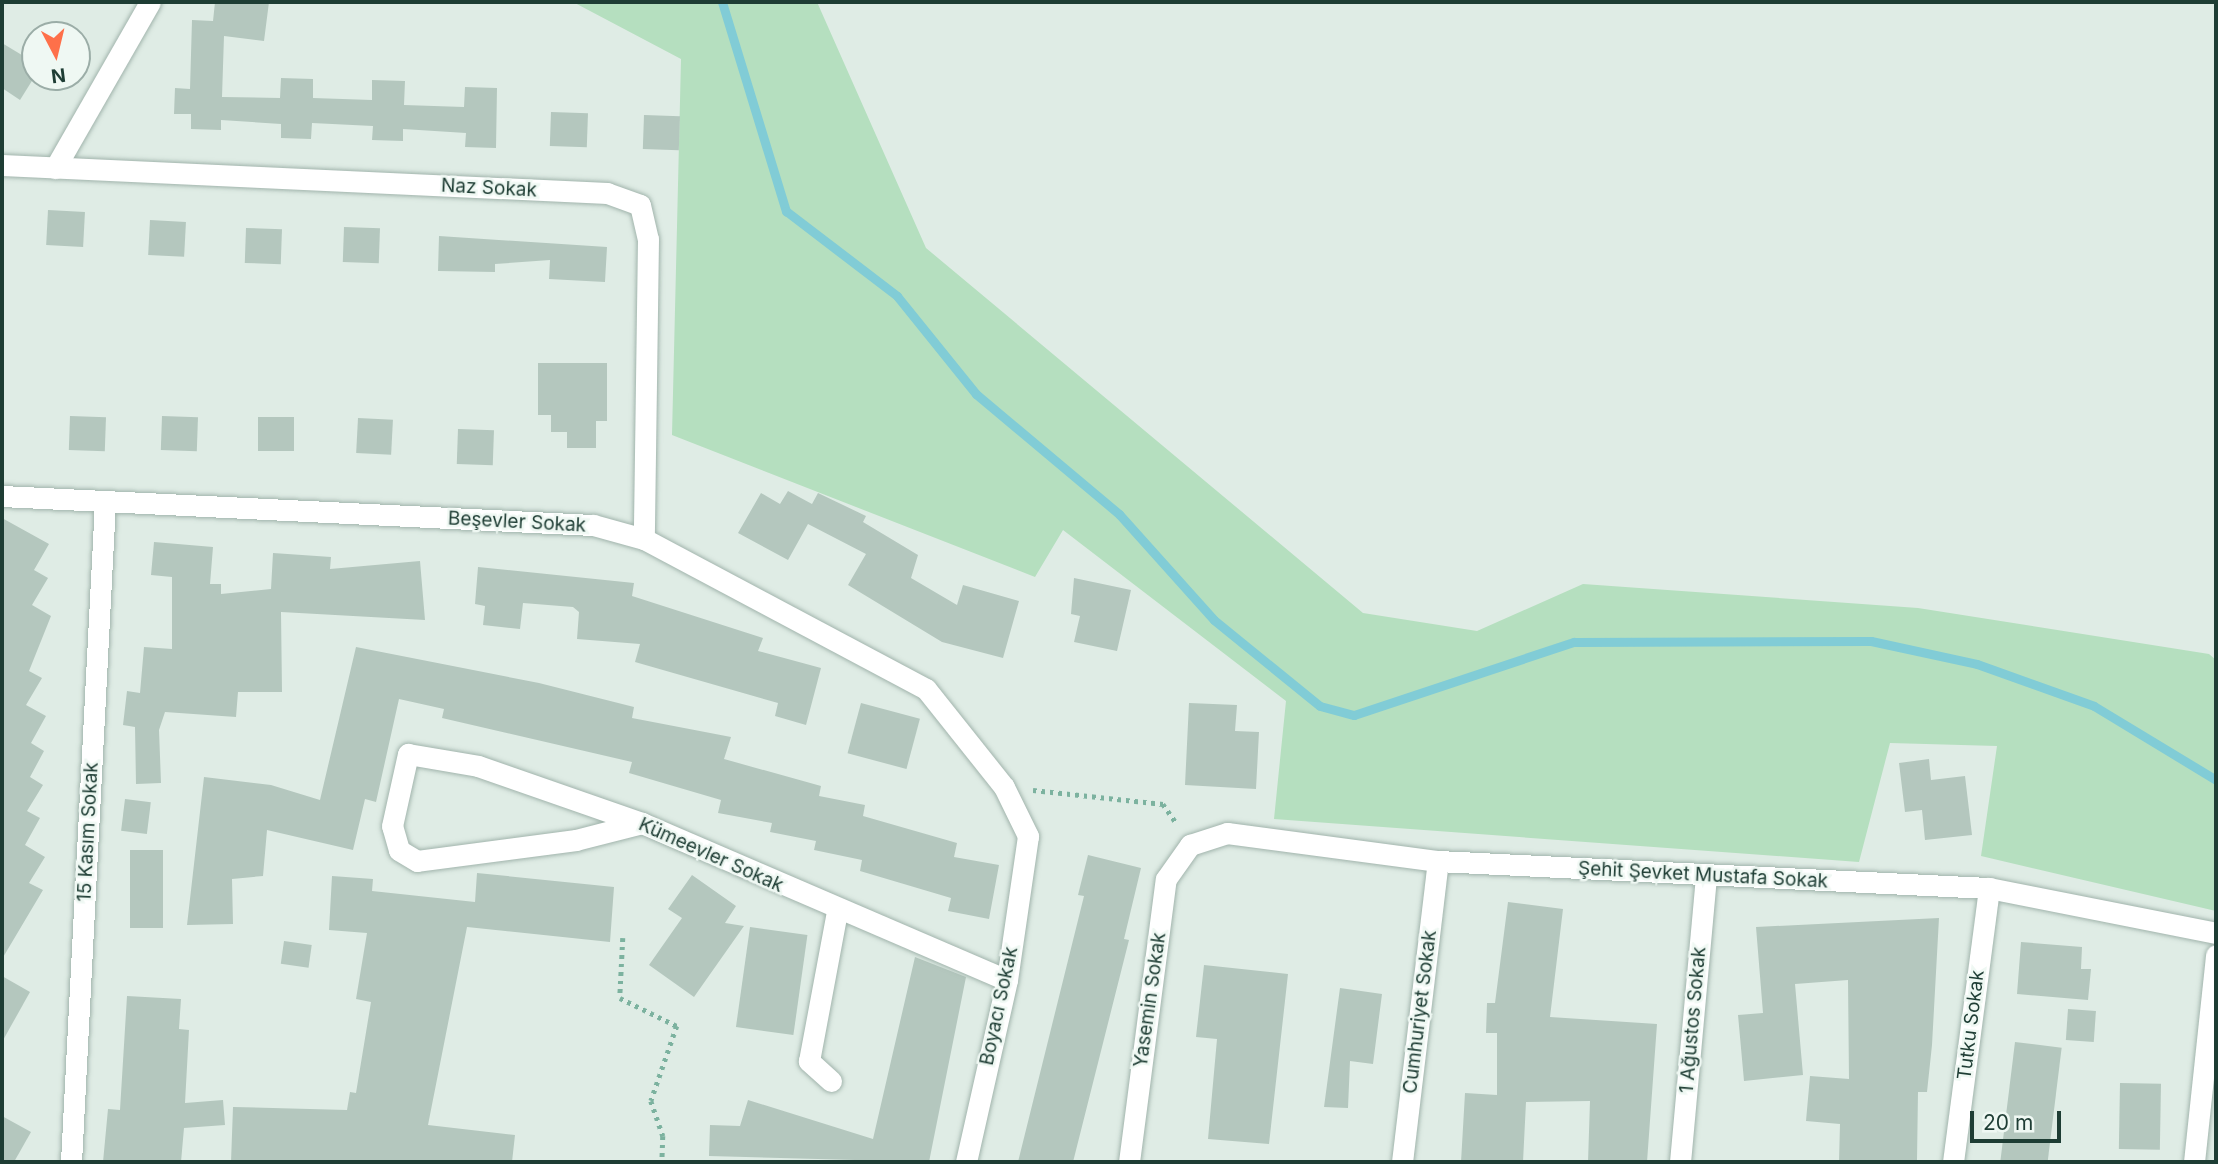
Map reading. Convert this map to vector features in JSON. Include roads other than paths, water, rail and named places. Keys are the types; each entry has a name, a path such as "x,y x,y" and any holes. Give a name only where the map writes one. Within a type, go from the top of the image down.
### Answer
{"street":[{"path":"55,168 150,2"},
{"name":"Naz Sokak","path":"2,165 607,193 640,205 649,239 644,539"},
{"name":"Beşevler Sokak","path":"2,496 593,525 644,539 926,689 1004,787 1028,848"},
{"name":"15 Kasım Sokak","path":"71,1162 105,502"},
{"name":"Kümeevler Sokak","path":"642,823 576,839 417,861 399,850 392,826 408,754 478,766 642,823 836,911 1007,980"},
{"name":"Şehit Şevket Mustafa Sokak","path":"1190,845 1227,834 1438,861 1706,877 1989,888 2216,933"},
{"name":"Yasemin Sokak","path":"1129,1162 1166,879 1190,845"},
{"name":"Boyacı Sokak","path":"966,1162 1007,980 1028,848"},
{"name":"Cumhuriyet Sokak","path":"1402,1162 1438,861"},
{"name":"1 Ağustos Sokak","path":"1679,1162 1706,877"},
{"name":"Tutku Sokak","path":"1953,1162 1989,888"},
{"path":"831,1081 809,1061 836,911"},
{"path":"2194,1162 2216,955"}],"waterway":[{"path":"722,2 786,211 897,296 976,394 1119,514 1214,620 1320,706 1354,715 1574,642 1871,641 1977,664 2094,706 2216,780"}]}
